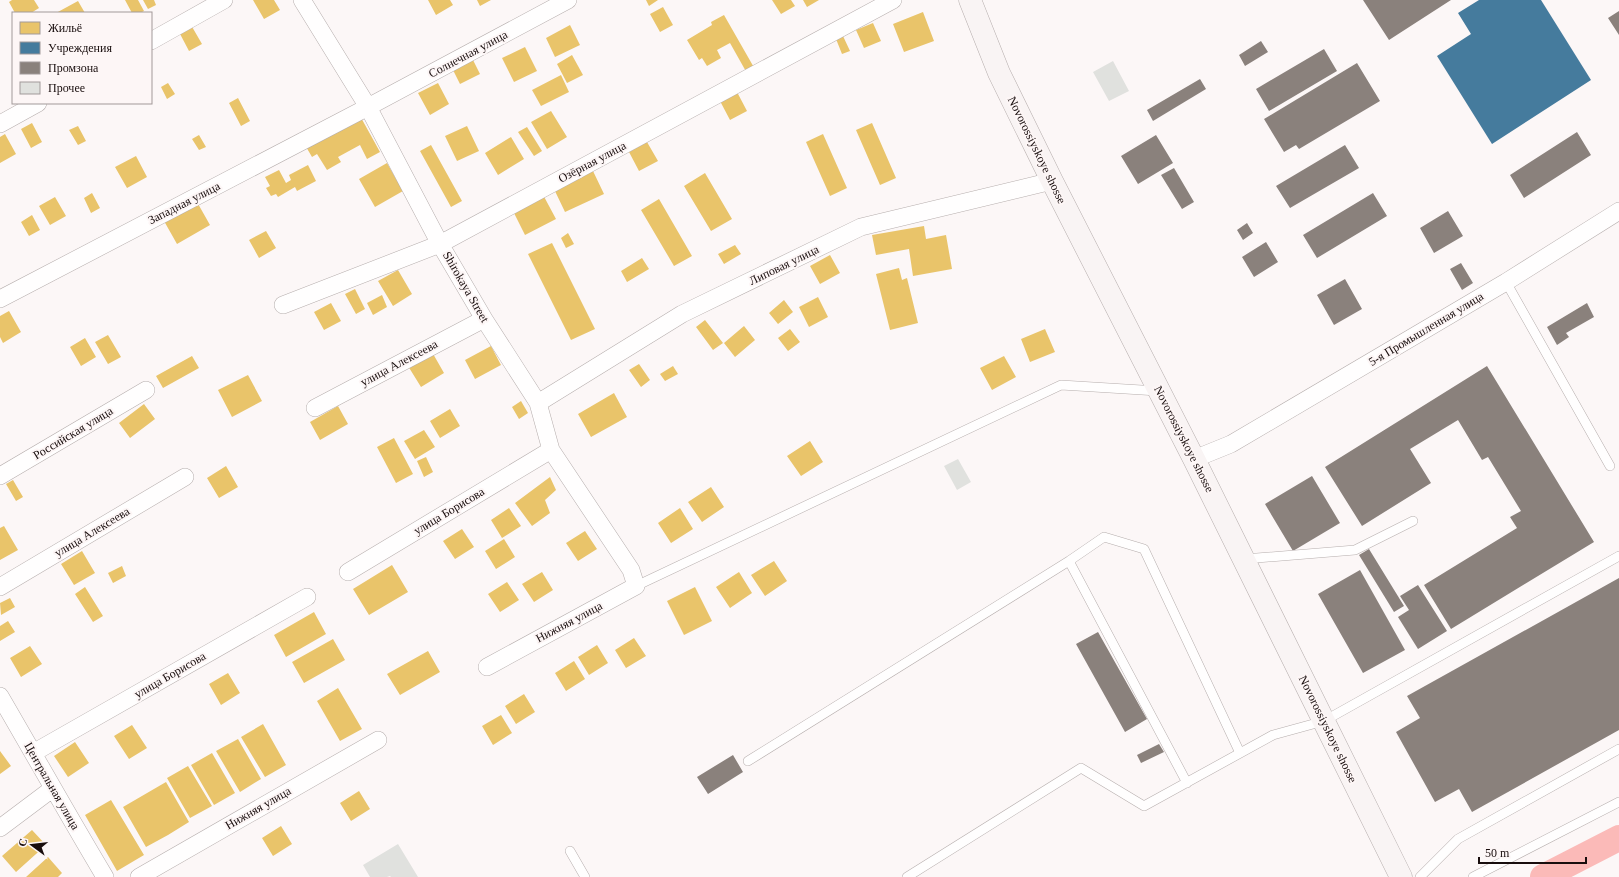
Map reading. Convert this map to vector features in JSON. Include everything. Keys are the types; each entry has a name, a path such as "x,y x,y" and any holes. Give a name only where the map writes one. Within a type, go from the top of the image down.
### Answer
{"main road":[{"name":"Novorossiyskoye shosse","path":"970,0 999,73 1052,181 1194,459 1401,877"}],"street":[{"path":"152,39 224,0"},
{"name":"Shirokaya Street","path":"302,0 368,107 440,244 484,318 538,403 551,450 633,578"},
{"name":"Солнечная улица","path":"368,107 568,0"},
{"name":"Озёрная улица","path":"282,305 440,244 893,0"},
{"path":"0,124 36,104"},
{"name":"Западная улица","path":"0,299 368,107"},
{"name":"Липовая улица","path":"538,403 682,314 861,227 1052,181"},
{"name":"5-я Промышленная улица","path":"1194,459 1231,444 1506,282 1619,212"},
{"name":"улица Алексеева","path":"314,408 484,318"},
{"name":"Российская улица","path":"0,476 146,390"},
{"name":"улица Борисова","path":"348,572 551,450"},
{"name":"улица Алексеева","path":"0,587 185,477"},
{"name":"Нижняя улица","path":"487,667 633,578"},
{"name":"улица Борисова","path":"34,753 307,597"},
{"name":"Центральная улица","path":"0,696 34,753 52,789 105,877"},
{"name":"Нижняя улица","path":"139,877 378,740"},
{"path":"0,828 52,789"}],"lane":[{"path":"1506,282 1610,466"},
{"path":"633,578 1060,385 1159,392"},
{"path":"1244,559 1355,550 1413,521"},
{"path":"748,761 1104,537 1144,549 1240,753"},
{"path":"907,877 1081,768 1144,806 1273,735 1324,721 1619,556"},
{"path":"1069,560 1187,783"},
{"path":"1420,877 1458,840 1619,749"},
{"path":"1473,877 1619,802"},
{"path":"570,851 585,877"}],"building: Жильё":[{"path":"12,0 34,0 39,8 33,12 14,12 9,2"},
{"path":"125,0 138,0 144,11 131,12"},
{"path":"143,0 154,0 156,5 148,9"},
{"path":"253,0 274,0 280,10 264,19"},
{"path":"428,0 450,0 453,5 436,15"},
{"path":"477,0 491,0 480,6"},
{"path":"646,0 658,0 649,6"},
{"path":"772,0 791,0 795,6 781,14"},
{"path":"803,0 819,0 807,7"},
{"path":"78,1 84,12 58,12"},
{"path":"663,7 673,25 660,32 650,14"},
{"path":"923,12 934,41 904,52 893,24"},
{"path":"724,15 756,71 748,75 730,43 717,50 721,58 707,66 702,58 699,60 687,40 712,25 711,22"},
{"path":"873,23 881,41 864,48 856,30"},
{"path":"191,25 202,44 189,51 179,32"},
{"path":"570,25 580,45 555,57 546,38"},
{"path":"843,36 850,51 842,54 836,39"},
{"path":"525,47 537,71 514,82 502,58"},
{"path":"572,55 583,75 567,83 557,64"},
{"path":"471,56 480,74 460,84 451,66"},
{"path":"561,75 569,92 541,106 532,90"},
{"path":"168,83 175,94 167,99 161,87"},
{"path":"438,83 449,104 430,115 418,93"},
{"path":"737,92 747,111 730,120 720,101"},
{"path":"238,98 250,121 241,126 229,103"},
{"path":"551,111 567,137 547,149 531,122"},
{"path":"359,114 380,152 367,159 360,145 338,157 341,162 327,170 317,154 312,157 305,145"},
{"path":"32,123 42,142 31,148 21,129"},
{"path":"872,123 896,178 880,185 856,130"},
{"path":"78,126 86,141 78,145 69,130"},
{"path":"467,126 479,151 457,161 445,136"},
{"path":"527,127 542,151 534,156 518,132"},
{"path":"5,134 16,154 0,163 0,137"},
{"path":"823,134 847,188 830,196 806,142"},
{"path":"199,135 206,147 199,150 192,139"},
{"path":"511,137 524,159 498,175 485,153"},
{"path":"647,142 658,161 639,171 629,152"},
{"path":"431,145 462,201 451,207 420,151"},
{"path":"136,156 147,177 127,188 115,167"},
{"path":"387,163 403,191 375,207 359,179"},
{"path":"308,165 316,181 297,191 295,187 278,197 276,194 271,196 266,188 270,186 265,177 279,170 286,183 291,180 289,175"},
{"path":"593,171 604,194 565,212 554,189"},
{"path":"705,173 732,219 711,231 684,186"},
{"path":"541,191 556,219 525,235 511,207"},
{"path":"92,193 100,208 91,213 84,198"},
{"path":"55,197 66,216 50,225 39,206"},
{"path":"659,199 692,256 674,266 641,210"},
{"path":"197,202 210,225 177,244 164,221"},
{"path":"32,215 40,230 29,236 21,222"},
{"path":"924,226 926,239 946,235 952,269 913,276 909,249 876,255 872,235"},
{"path":"266,231 276,248 259,258 249,240"},
{"path":"568,233 574,244 566,248 561,238"},
{"path":"552,243 595,329 571,340 528,254"},
{"path":"735,245 741,254 724,264 718,254"},
{"path":"830,255 840,273 820,284 810,266"},
{"path":"642,258 649,269 627,282 621,271"},
{"path":"899,268 902,280 907,278 918,323 890,330 876,274"},
{"path":"398,270 412,294 393,306 378,281"},
{"path":"355,289 365,309 356,314 345,294"},
{"path":"382,295 387,307 373,315 367,303"},
{"path":"818,297 828,317 809,327 799,307"},
{"path":"784,300 793,312 778,324 769,313"},
{"path":"331,303 341,321 324,330 314,312"},
{"path":"9,311 21,332 3,343 0,337 0,316"},
{"path":"705,320 723,343 713,350 696,327"},
{"path":"744,326 755,340 735,357 724,343"},
{"path":"790,329 800,342 788,351 778,338"},
{"path":"1045,329 1055,352 1030,362 1021,339"},
{"path":"108,335 121,357 108,364 95,342"},
{"path":"85,338 96,357 81,366 70,347"},
{"path":"491,346 501,365 475,379 465,360"},
{"path":"432,352 444,373 421,387 408,366"},
{"path":"192,356 199,368 163,388 156,376"},
{"path":"1004,356 1016,377 992,390 980,368"},
{"path":"639,364 650,380 641,387 629,370"},
{"path":"673,366 678,374 665,381 660,374"},
{"path":"248,375 262,401 232,417 218,390"},
{"path":"614,393 627,417 591,437 578,414"},
{"path":"521,401 528,413 519,419 512,407"},
{"path":"144,404 155,419 130,438 119,423"},
{"path":"338,406 348,424 320,440 310,422"},
{"path":"450,409 460,426 440,438 430,421"},
{"path":"424,430 435,447 415,459 404,441"},
{"path":"394,438 413,474 396,483 377,447"},
{"path":"810,441 823,462 801,476 787,456"},
{"path":"426,457 433,472 424,477 417,461"},
{"path":"226,466 238,487 219,498 207,478"},
{"path":"550,477 556,490 545,500 550,513 532,526 515,503"},
{"path":"13,480 23,497 16,501 6,484"},
{"path":"711,487 724,507 702,522 688,502"},
{"path":"509,508 521,526 502,538 491,520"},
{"path":"680,508 693,529 671,543 658,523"},
{"path":"4,526 18,550 0,560 0,528"},
{"path":"462,529 474,547 455,559 443,541"},
{"path":"585,531 597,549 578,561 566,543"},
{"path":"504,539 515,557 496,569 485,551"},
{"path":"82,551 95,573 74,585 61,564"},
{"path":"774,561 787,581 765,596 751,575"},
{"path":"392,565 408,592 369,615 353,589"},
{"path":"122,566 126,576 113,583 108,573"},
{"path":"542,572 553,590 534,602 522,584"},
{"path":"739,572 752,593 730,608 716,587"},
{"path":"507,582 519,600 500,612 488,594"},
{"path":"85,587 103,616 93,622 75,594"},
{"path":"695,587 712,621 684,635 667,601"},
{"path":"10,598 15,607 1,615 0,603"},
{"path":"314,612 326,634 286,657 274,635"},
{"path":"8,621 15,632 0,641 0,626"},
{"path":"634,638 646,656 626,668 615,650"},
{"path":"333,639 345,660 304,683 292,662"},
{"path":"597,645 608,663 589,675 578,657"},
{"path":"30,646 42,664 21,677 10,658"},
{"path":"428,651 440,672 400,695 387,674"},
{"path":"574,661 585,679 566,691 555,673"},
{"path":"228,673 240,693 221,705 209,684"},
{"path":"338,688 362,729 340,741 317,701"},
{"path":"524,694 535,712 516,724 505,706"},
{"path":"501,715 512,733 493,745 482,726"},
{"path":"263,724 286,765 265,777 241,737"},
{"path":"132,725 147,748 129,759 114,736"},
{"path":"238,739 261,779 240,792 216,751"},
{"path":"75,742 89,763 68,777 54,756"},
{"path":"0,751 11,766 0,774"},
{"path":"212,753 235,793 214,805 191,765"},
{"path":"188,766 212,806 190,818 167,778"},
{"path":"166,782 189,822 146,847 123,807"},
{"path":"359,791 370,809 351,821 340,803"},
{"path":"111,800 144,855 117,871 85,815"},
{"path":"281,826 292,844 273,856 262,838"},
{"path":"32,830 46,845 16,872 2,856"},
{"path":"48,857 62,873 58,877 26,877"}],"building: Учреждения":[{"path":"1479,0 1541,0 1591,80 1492,144 1437,56 1471,34 1458,13"}],"building: Промзона":[{"path":"1363,0 1451,0 1389,40"},
{"path":"1619,11 1619,35 1608,18"},
{"path":"1261,41 1268,52 1245,66 1239,55"},
{"path":"1324,49 1337,71 1269,111 1256,89"},
{"path":"1357,63 1380,101 1299,149 1296,145 1284,152 1264,119"},
{"path":"1200,79 1206,89 1153,121 1147,110"},
{"path":"1577,132 1591,155 1524,198 1510,175"},
{"path":"1156,135 1173,163 1138,184 1121,156"},
{"path":"1345,145 1359,168 1290,208 1276,186"},
{"path":"1174,168 1194,202 1182,209 1161,175"},
{"path":"1373,193 1387,216 1317,258 1303,235"},
{"path":"1448,211 1463,236 1434,253 1420,228"},
{"path":"1247,223 1253,233 1243,240 1237,230"},
{"path":"1266,242 1278,262 1254,277 1242,257"},
{"path":"1461,263 1473,283 1462,290 1450,269"},
{"path":"1345,279 1362,309 1334,325 1317,295"},
{"path":"1587,303 1594,317 1566,333 1569,337 1557,345 1547,327"},
{"path":"1487,366 1594,542 1451,629 1424,585 1517,528 1510,517 1521,511 1488,457 1482,460 1458,420 1410,449 1431,483 1362,526 1325,467"},
{"path":"1312,476 1340,523 1293,551 1265,504"},
{"path":"1369,549 1404,606 1394,612 1359,555"},
{"path":"1360,570 1405,650 1363,673 1318,594"},
{"path":"1619,578 1619,730 1472,812 1459,789 1435,802 1396,732 1420,718 1407,696"},
{"path":"1418,585 1447,631 1418,649 1398,617 1409,610 1400,596"},
{"path":"1098,632 1147,719 1125,732 1076,644"},
{"path":"1159,744 1164,752 1141,763 1137,755"},
{"path":"733,755 743,772 708,794 697,777"}],"building: Прочее":[{"path":"1113,61 1129,91 1109,101 1093,72"},
{"path":"958,459 971,482 957,490 944,466"},
{"path":"398,844 418,877 370,877 363,865"}],"waterway":[{"path":"1543,877 1619,838"}]}
